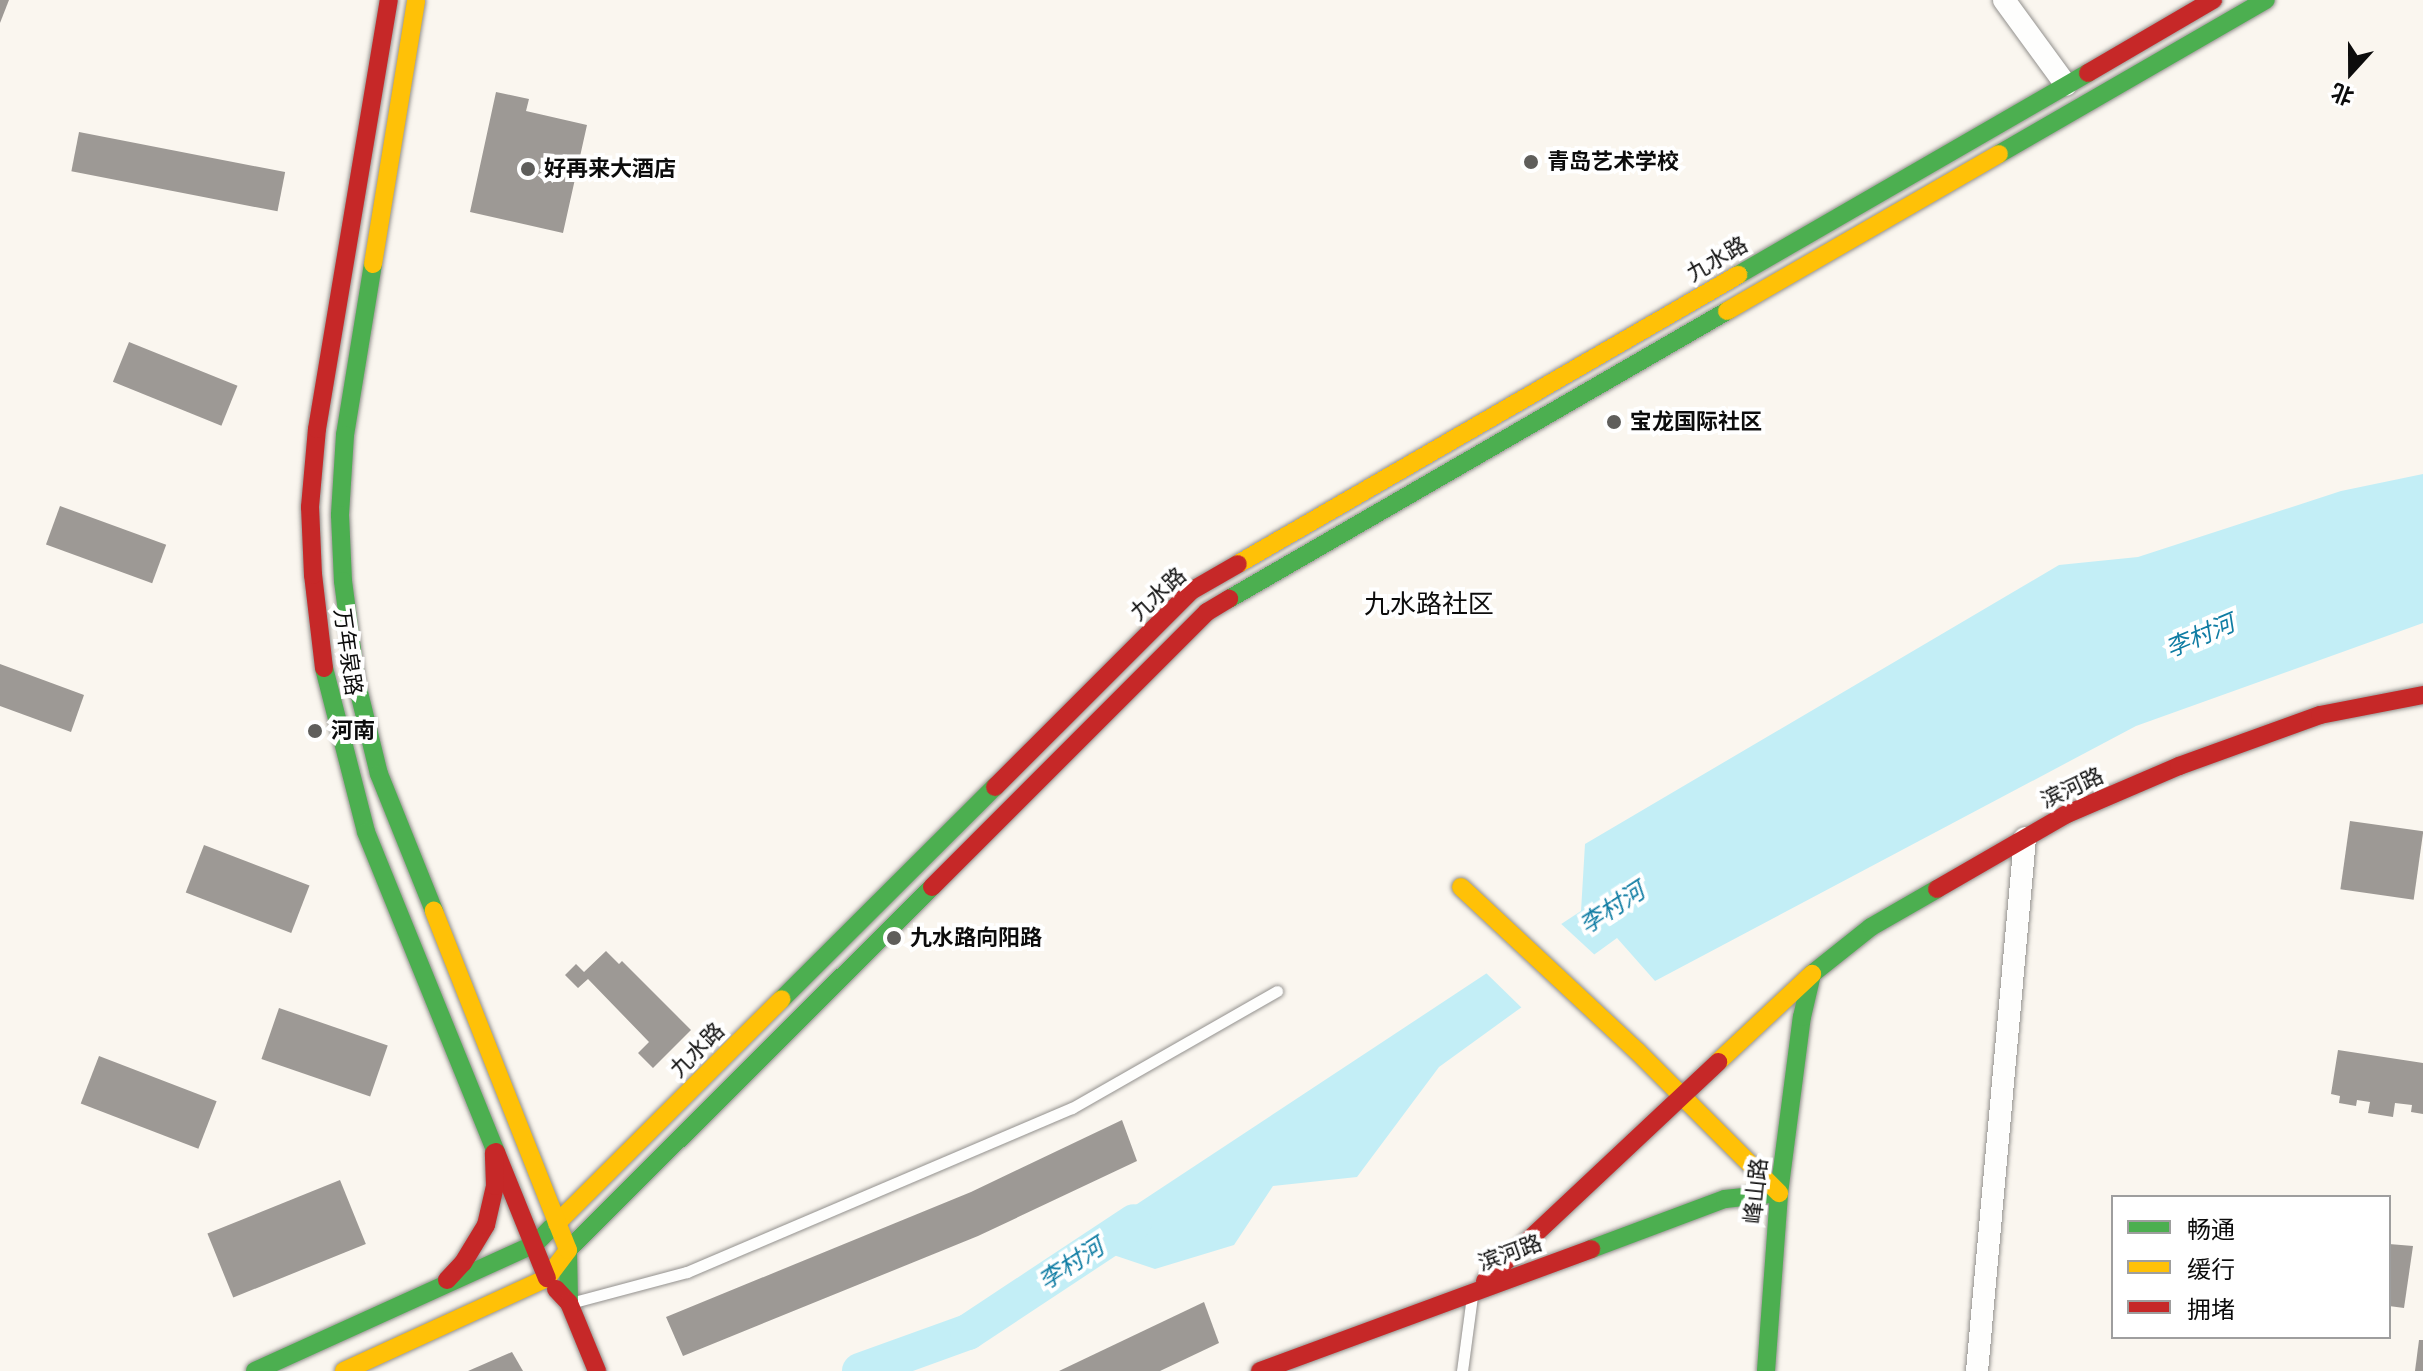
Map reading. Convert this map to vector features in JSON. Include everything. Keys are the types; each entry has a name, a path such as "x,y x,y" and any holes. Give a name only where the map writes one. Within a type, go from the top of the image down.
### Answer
{"main road":[{"name":"万年泉路","path":"389,0 317,429 310,507 313,575 326,685 366,832 547,1278"},
{"name":"万年泉路","path":"416,0 345,435 340,515 343,581 356,680 379,774 568,1250"},
{"name":"九水路","path":"255,1371 535,1244 1191,591 2213,0"},
{"path":"344,1371 547,1278 568,1250 1207,612 2266,0"},
{"name":"滨河路","path":"1473,1292 1812,974 1871,927 2065,815 2179,766 2320,715 2423,695"},
{"path":"1461,887 1637,1051 1779,1193"},
{"name":"峰山路","path":"1766,1371 1779,1193 1802,1017 1812,974"},
{"path":"439,1288 463,1263 486,1225 495,1186 494,1143"},
{"name":"滨河路","path":"1260,1371 1725,1199 1779,1193"},
{"path":"568,1250 569,1303"},
{"path":"547,1278 569,1303 597,1371"}],"street":[{"path":"2004,0 2066,85"},
{"path":"1977,1371 2025,838"}],"lane":[{"path":"569,1303 687,1272 1072,1108 1277,991"},
{"path":"1462,1371 1473,1292"}],"water":[{"path":"2423,474 2423,623 2136,726 1655,981 1617,938 1439,1067 1357,1177 1273,1186 1234,1245 1155,1269 1078,1243 1581,911 1585,844 2059,565 2138,557 2341,491"}],"pier":[{"path":"1558,921 1597,957 1524,1010 1483,970"}],"building":[{"path":"0,0 9,0 0,23"},
{"name":"好再来大酒店","path":"496,92 529,99 526,111 587,125 563,233 470,212"},
{"path":"79,132 285,172 278,211 71,171"},
{"path":"129,342 237,386 221,426 113,382"},
{"path":"60,506 166,545 152,583 46,545"},
{"path":"0,664 84,695 71,732 0,706"},
{"path":"2350,821 2423,831 2414,900 2340,889"},
{"path":"204,845 309,885 291,933 186,893"},
{"path":"606,951 619,964 622,961 691,1030 653,1068 638,1053 649,1042 588,979 578,988 565,975 576,964 584,972"},
{"path":"279,1008 388,1045 370,1096 261,1059"},
{"path":"2338,1050 2423,1063 2423,1114 2411,1112 2412,1105 2395,1103 2393,1117 2368,1113 2370,1102 2357,1100 2356,1106 2339,1103 2340,1096 2331,1094"},
{"path":"99,1056 217,1101 198,1149 81,1104"},
{"path":"1122,1120 1137,1161 978,1236 683,1356 666,1317 971,1192"},
{"path":"340,1180 366,1244 233,1298 207,1234"},
{"path":"2391,1244 2413,1246 2404,1308 2391,1306"},
{"path":"1204,1302 1219,1343 1160,1371 1059,1371"},
{"path":"2419,1340 2423,1340 2423,1371 2415,1371"},
{"path":"512,1352 523,1371 468,1371"}],"waterway":[{"name":"李村河","path":"860,1371 968,1332 1134,1222"}],"traffic: fast":[{"path":"1999,154 2266,0"},
{"path":"1738,275 2088,73"},
{"path":"373,264 345,435 340,515 343,581 356,680 379,774 434,911"},
{"path":"1229,599 1727,311"},
{"path":"324,668 366,832 496,1152"},
{"path":"782,999 995,787"},
{"path":"569,1303 568,1250 932,887"},
{"path":"1766,1371 1779,1193 1802,1017 1812,974 1871,927 1937,889"},
{"path":"1591,1249 1725,1199 1779,1193"},
{"path":"255,1371 535,1244 551,1228"}],"traffic: slow":[{"path":"373,264 416,0"},
{"path":"1727,311 1999,154"},
{"path":"1238,564 1738,275"},
{"path":"1461,887 1637,1051 1779,1193"},
{"path":"344,1371 547,1278 568,1250 434,911"},
{"path":"1718,1062 1812,974"},
{"path":"557,1223 782,999"}],"traffic: jam":[{"path":"324,668 313,575 310,507 317,429 389,0"},
{"path":"2088,73 2213,0"},
{"path":"995,787 1191,591 1238,564"},
{"path":"932,887 1207,612 1229,599"},
{"path":"1937,889 2065,815 2179,766 2320,715 2423,695"},
{"path":"1485,1281 1718,1062"},
{"path":"496,1152 547,1278"},
{"path":"447,1280 463,1263 486,1225 495,1186 494,1153"},
{"path":"1260,1371 1591,1249"},
{"path":"556,1289 569,1303 597,1371"}],"place":[{"name":"青岛艺术学校","path":"1531,162"},
{"name":"好再来大酒店","path":"528,169"},
{"name":"宝龙国际社区","path":"1614,422"},
{"name":"河南","path":"315,731"},
{"name":"九水路向阳路","path":"894,938"}],"district":[{"name":"九水路社区","path":"1429,604"}]}
